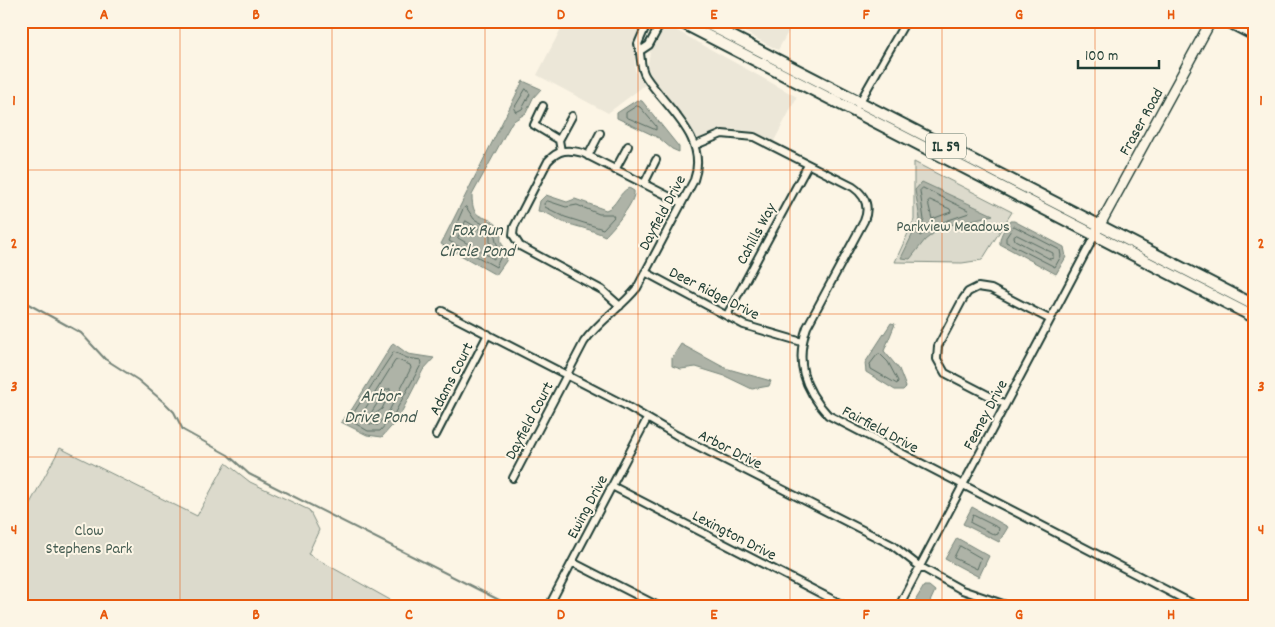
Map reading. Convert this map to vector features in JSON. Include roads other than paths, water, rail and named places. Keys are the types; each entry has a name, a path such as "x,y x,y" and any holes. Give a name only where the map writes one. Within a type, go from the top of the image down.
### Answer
{"main road":[{"name":"IL 59","path":"679,21 857,107 1098,230 1254,305"},
{"name":"IL 59","path":"702,21 857,107"},
{"name":"IL 59","path":"1098,230 1254,317"}],"street":[{"path":"648,21 638,44 640,62 645,76 696,145"},
{"path":"640,51 649,44 662,21"},
{"path":"857,107 906,21"},
{"name":"Fraser Road","path":"1098,230 1211,21"},
{"path":"1223,21 1254,37"},
{"path":"543,106 534,125 559,140"},
{"path":"561,151 559,140 572,116"},
{"path":"588,156 600,132"},
{"name":"Fairfield Drive","path":"696,145 722,134 746,136 760,140 858,191 864,197 867,206 864,221 807,327 802,342 801,370 815,401 828,415 1197,606"},
{"name":"Dayfield Drive","path":"567,375 594,328 620,306 637,288 682,203 698,168 696,145"},
{"path":"615,170 628,146"},
{"path":"620,306 602,290 520,246 513,235 514,227 548,160 556,153 569,149 588,156 682,203"},
{"path":"644,184 656,160"},
{"name":"Cahills Way","path":"727,315 808,164"},
{"name":"Feeney Drive","path":"899,606 1098,230"},
{"name":"Deer Ridge Drive","path":"645,272 744,325 762,332 802,342"},
{"path":"1005,404 942,370 936,359 938,346 965,296 978,287 992,289 1049,320"},
{"name":"Arbor Drive","path":"442,311 892,545 919,566 962,590 1009,606"},
{"name":"Adams Court","path":"436,434 488,334"},
{"name":"Dayfield Court","path":"513,478 567,375"},
{"name":"Ewing Drive","path":"549,606 647,419"},
{"name":"Lexington Drive","path":"612,486 845,606"},
{"path":"572,562 658,606"}],"water":[{"name":"Fox Run Circle Pond","path":"523,81 541,89 533,98 526,113 512,122 472,195 474,210 480,216 493,222 500,228 501,242 508,252 506,261 496,275 441,244"},
{"path":"637,100 642,101 679,147 679,152 672,149 659,138 617,118 617,113"},
{"path":"922,182 993,215 942,227 925,240 910,259 901,258 920,219 915,190"},
{"name":"Fox Run Circle Pond","path":"629,188 634,191 631,202 623,215 605,236 563,222 538,211 540,201 546,195 567,202 575,199 606,210"},
{"path":"1010,221 1014,221 1064,247 1066,257 1056,274 1000,244 1000,238 1004,229"},
{"path":"891,323 895,324 884,351 899,369 906,387 903,390 895,390 866,372 865,363"},
{"name":"Arbor Drive Pond","path":"393,343 408,354 434,358 423,370 398,419 382,437 367,435 341,422 352,409"},
{"path":"681,344 725,368 771,381 769,386 752,389 725,376 696,367 681,369 672,366 672,358"},
{"path":"972,507 1008,527 999,542 963,524"},
{"path":"957,538 989,556 979,577 945,559"},
{"path":"924,586 929,586 935,591 928,606 912,606"}],"waterway":[{"path":"21,300 81,333 105,359 138,380 166,404 174,412 183,430 228,455 249,474 511,606"}],"park label":[{"name":"Parkview Meadows","path":"953,225"},
{"name":"Clow Stephens Park","path":"89,538"}]}
